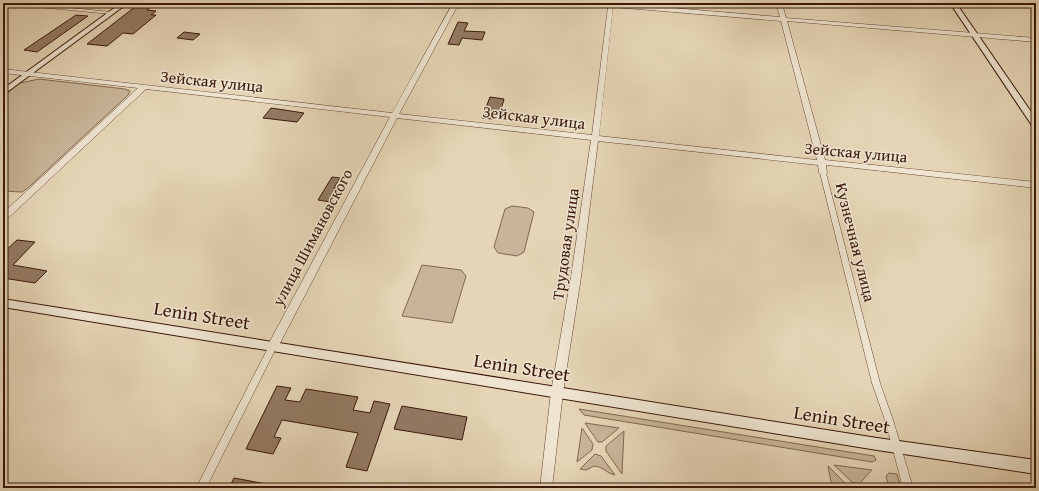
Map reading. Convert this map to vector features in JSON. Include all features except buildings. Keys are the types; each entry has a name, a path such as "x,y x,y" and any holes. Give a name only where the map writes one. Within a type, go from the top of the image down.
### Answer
{"main road":[{"path":"3,93 125,3"},
{"path":"953,3 1036,125"},
{"name":"Lenin Street","path":"3,303 896,447 1036,467"}],"street":[{"path":"7,3 111,13"},
{"name":"улица Шимановского","path":"201,488 273,346 395,114 456,3"},
{"path":"583,3 611,4 1036,40"},
{"name":"Кузнечная улица","path":"779,3 820,154 823,173 876,383 890,423 908,488"},
{"name":"Трудовая улица","path":"546,488 557,392 576,277 595,138 611,4"},
{"name":"Зейская улица","path":"3,71 821,163 837,163 1036,185"},
{"path":"3,218 144,87"}],"shaded area":[{"path":"39,79 125,89 130,91 128,95 29,187 22,192 3,191 3,96 20,83"},
{"path":"512,206 528,208 534,212 524,252 517,256 498,253 494,247 505,209"},
{"path":"422,265 461,270 466,276 452,323 402,316"},
{"path":"579,409 874,456 876,460 872,462 584,415"},
{"path":"585,423 619,428 602,442 598,442"},
{"path":"582,428 593,444 592,450 577,462"},
{"path":"624,431 622,474 606,451 606,446"},
{"path":"595,454 601,456 615,475 594,466 586,470 580,469"},
{"path":"834,465 872,470 859,484 853,483"},
{"path":"828,466 846,484 847,488 832,488"},
{"path":"889,473 897,474 901,488 889,488 886,476"}]}
